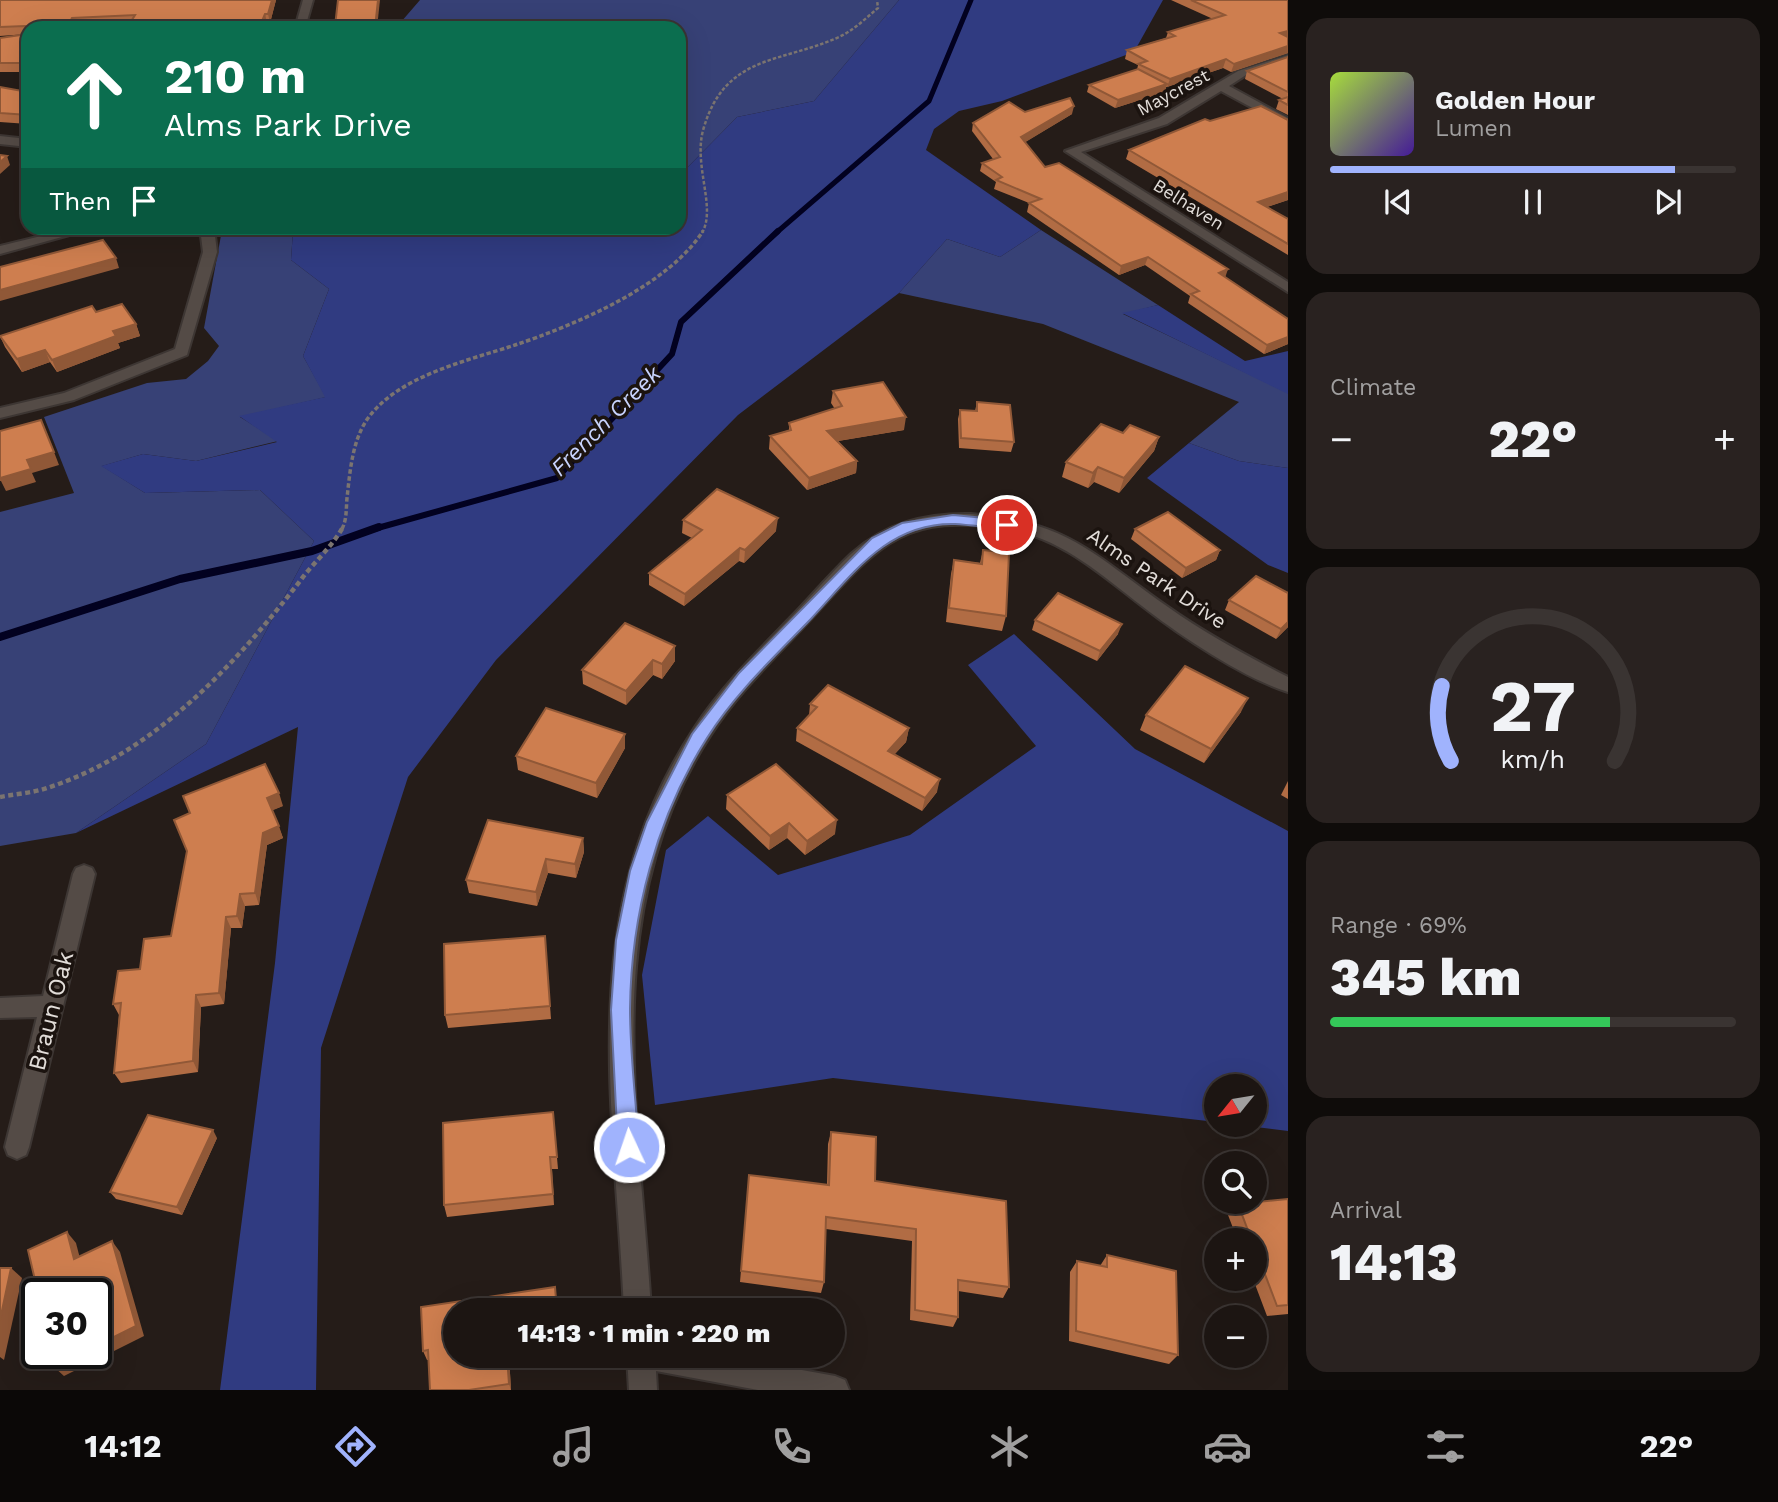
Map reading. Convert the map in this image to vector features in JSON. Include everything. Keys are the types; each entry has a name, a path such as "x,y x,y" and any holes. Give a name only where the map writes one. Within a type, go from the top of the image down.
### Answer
{"street":[{"path":"302,21 308,0"},
{"name":"Maycrest","path":"1071,150 1156,124 1242,73 1288,58"},
{"path":"1222,87 1288,122"},
{"path":"0,140 21,142"},
{"name":"Belhaven","path":"1071,150 1288,288"},
{"path":"0,250 60,235"},
{"path":"0,413 69,397 182,352 210,252 208,235"},
{"name":"Alms Park Drive","path":"637,1298 621,985 639,871 656,822 680,770 721,705 863,552 877,541 907,526 953,520 1032,528 1057,538 1105,566 1162,612 1211,643 1288,685"},
{"name":"Braun Oak","path":"18,1147 84,874"},
{"path":"0,1008 52,1006"},
{"path":"642,1368 643,1390"},
{"path":"713,1368 835,1390"}],"path":[{"path":"0,797 73,779 127,750 236,661 279,611 345,525 353,448 371,414 393,393 492,351 562,328 629,293 683,254 697,240 708,219 710,202 699,165 698,147 718,94 740,74 769,58 851,31 878,8 877,0"}],"shaded area":[{"path":"420,0 899,0 814,101 737,117 686,169 686,21 402,21"},
{"path":"899,0 1163,0 1134,52 1002,101 959,111 934,129 926,150 1041,230 1000,257 947,239 899,293 738,415 496,660 408,777 321,1048 316,1390 220,1390 275,963 298,727 76,833 206,744 314,541 260,490 145,493 101,466 143,454 196,461 277,442 239,416 325,397 303,356 329,289 291,260 293,235 686,235 686,169 737,117 814,101"},
{"path":"1041,230 1158,305 1123,314 1288,393 1288,468 1239,461 1189,443 1239,402 1043,324 899,293 947,239 1000,257"},
{"path":"221,235 293,235 291,260 329,289 303,356 326,397 240,417 278,441 196,461 143,454 102,466 145,493 260,490 314,541 206,744 76,833 0,846 0,512 74,493 44,417 147,383 186,379 208,361 219,346 204,328"},
{"path":"1158,305 1245,361 1288,351 1288,394 1122,313"},
{"path":"1189,443 1239,461 1288,468 1288,573 1268,565 1147,478"},
{"path":"1014,634 1135,749 1288,831 1288,1131 1267,1128 1267,1074 1204,1074 1204,1121 833,1078 655,1105 642,975 666,850 708,816 778,875 910,835 1036,746 968,665"}],"building":[{"path":"0,0 272,0 268,14 265,14 262,21 131,21 135,15 72,18 70,21 21,21 21,26 0,27"},
{"path":"338,0 378,0 376,21 336,21"},
{"path":"1191,0 1288,0 1288,31 1280,33 1288,37 1288,46 1234,64 1226,59 1170,79 1138,64 1147,61 1127,50 1175,36 1168,32 1225,15"},
{"path":"21,35 21,63 0,63 0,38"},
{"path":"1288,57 1288,92 1247,71"},
{"path":"1138,69 1167,84 1118,100 1089,85"},
{"path":"0,87 21,91 21,114 0,113"},
{"path":"1288,97 1288,105 1279,100"},
{"path":"1070,98 1074,106 1021,137 1045,167 1059,163 1228,269 1219,273 1288,319 1288,337 1267,345 1191,294 1199,291 1148,257 1121,266 1029,203 1041,199 996,180 1002,177 982,163 1000,157 973,123 1009,102 1025,112"},
{"path":"1261,106 1288,120 1288,192 1258,202 1288,219 1288,244 1129,150 1205,119 1210,121"},
{"path":"103,240 116,258 0,290 0,267"},
{"path":"122,304 136,324 113,331 116,336 52,360 45,350 17,359 0,336 92,306 96,312"},
{"path":"883,382 906,417 827,431 857,461 809,478 770,436 791,430 789,423 842,406 833,391"},
{"path":"977,402 1010,405 1014,442 961,438 960,410 977,411"},
{"path":"41,420 54,452 27,460 31,469 0,478 0,431"},
{"path":"1101,424 1123,433 1130,425 1159,437 1124,478 1098,467 1093,473 1066,462"},
{"path":"717,489 778,518 745,550 740,548 685,594 649,573 702,530 683,520"},
{"path":"1168,512 1220,550 1186,568 1135,529"},
{"path":"983,550 1009,553 1006,616 949,608 954,560 982,564"},
{"path":"1256,576 1288,593 1288,622 1281,629 1229,600"},
{"path":"1058,593 1122,624 1100,651 1035,620"},
{"path":"625,623 675,646 662,664 653,660 626,691 582,670"},
{"path":"1185,666 1248,698 1211,749 1146,715"},
{"path":"828,685 909,728 888,751 940,779 925,798 797,728 817,707 810,704"},
{"path":"546,708 625,734 596,783 516,756"},
{"path":"265,764 279,793 267,798 279,826 263,833 255,893 240,894 237,916 226,917 219,993 196,995 193,1061 114,1073 121,1003 113,1004 118,971 140,969 144,939 171,936 187,851 174,820 190,813 183,796"},
{"path":"776,764 837,820 807,841 789,823 770,836 727,795"},
{"path":"488,820 583,838 575,864 546,859 536,892 466,880"},
{"path":"545,936 550,1006 445,1015 444,944"},
{"path":"553,1112 557,1157 550,1157 553,1194 444,1205 443,1123"},
{"path":"148,1115 213,1130 177,1207 110,1192"},
{"path":"831,1132 876,1137 875,1181 1006,1201 1009,1287 958,1280 958,1317 915,1310 916,1229 826,1217 824,1282 741,1271 749,1175 829,1185"},
{"path":"1288,1199 1288,1305 1277,1306 1267,1280 1267,1228 1247,1228 1242,1214 1267,1214 1267,1201"},
{"path":"67,1232 74,1259 112,1241 136,1326 112,1338 112,1278 35,1278 28,1250"},
{"path":"1107,1255 1176,1271 1178,1355 1076,1331 1077,1261 1107,1267"},
{"path":"0,1268 11,1268 0,1320"},
{"path":"555,1287 556,1298 481,1298"},
{"path":"443,1304 443,1368 508,1368 509,1384 469,1390 430,1390 428,1350 423,1351 421,1307"}],"waterway":[{"name":"French Creek","path":"776,233 929,101 971,0"},
{"name":"French Creek","path":"374,529 557,478 672,354 681,322 778,231"},
{"name":"French Creek","path":"0,637 180,579 312,551 379,527"}],"route":[{"path":"629,1147 621,1010 626,940 639,871 656,822 700,734 745,677 863,552 877,541 907,526 927,522 983,521 1007,525"}]}
